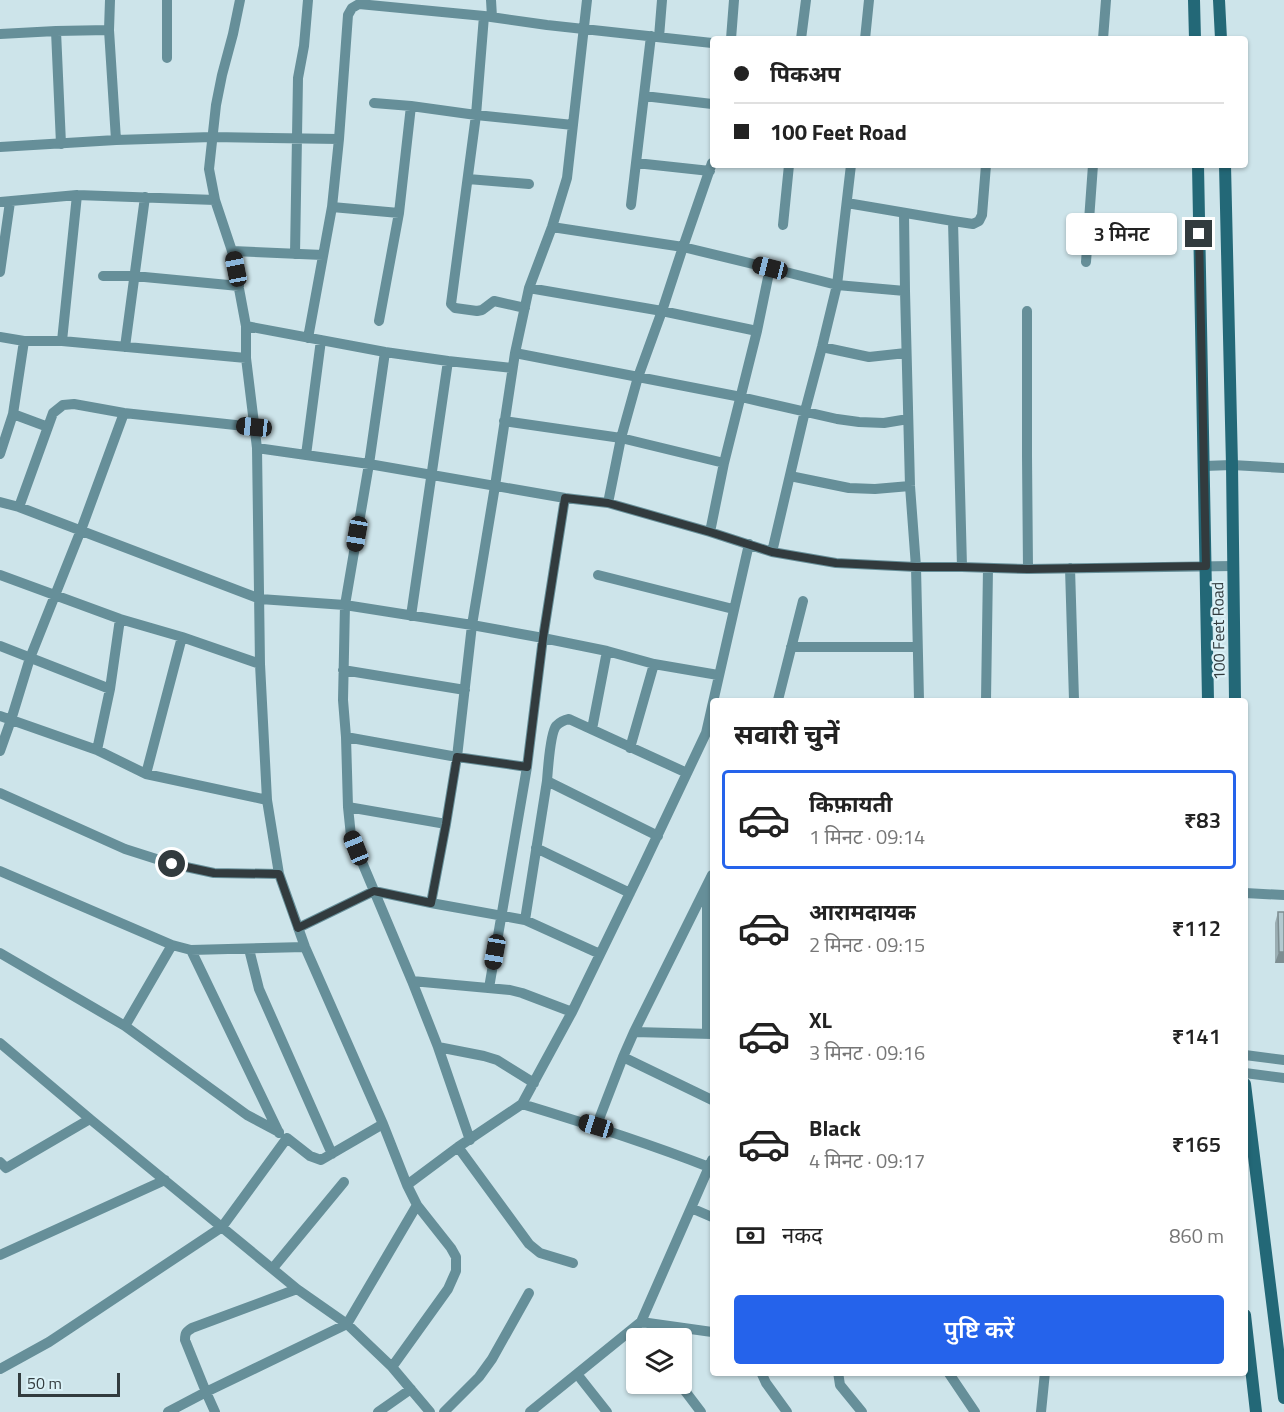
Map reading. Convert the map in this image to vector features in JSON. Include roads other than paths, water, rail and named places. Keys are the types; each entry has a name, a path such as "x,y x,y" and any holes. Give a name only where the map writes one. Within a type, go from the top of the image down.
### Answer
{"main road":[{"path":"1194,0 1195,36"},
{"path":"1220,0 1221,36"},
{"name":"100 Feet Road","path":"1198,168 1208,698"},
{"name":"100 Feet Road","path":"1225,168 1235,698"},
{"path":"1248,1108 1284,1398"},
{"path":"1248,1341 1256,1412"}],"street":[{"path":"110,0 109,30 116,140"},
{"path":"166,0 167,58"},
{"path":"240,0 216,105 210,169 214,200 232,251 246,326 246,358 257,448 260,664 267,800 279,874 305,947 383,1124 407,1185 417,1204 456,1257 456,1271 448,1289 393,1367"},
{"path":"295,254 298,78 304,46 308,0"},
{"path":"491,0 451,304 455,308 477,311 494,301 525,308"},
{"path":"431,903 457,757 472,625 514,353 529,288 552,227 567,178 587,0"},
{"path":"631,206 644,96 662,0"},
{"path":"731,36 734,0"},
{"path":"801,36 806,0"},
{"path":"865,36 869,0"},
{"path":"1103,36 1106,0"},
{"path":"308,338 332,207 348,15 352,4 488,16 710,43"},
{"path":"0,34 109,30"},
{"path":"56,31 62,144"},
{"path":"644,96 710,104"},
{"path":"374,103 573,125"},
{"path":"379,321 399,213 411,106"},
{"path":"0,146 212,137 339,139"},
{"path":"636,163 710,167"},
{"path":"608,503 621,438 638,377 711,168"},
{"path":"783,225 789,168"},
{"path":"772,552 837,285 852,168"},
{"path":"847,203 973,224 979,221 982,215 986,168"},
{"path":"1086,262 1093,168"},
{"path":"468,179 529,184"},
{"path":"0,272 5,202 77,195 214,200"},
{"path":"62,341 77,195"},
{"path":"125,347 145,197"},
{"path":"332,207 399,213"},
{"path":"904,213 910,486 916,567 919,698"},
{"path":"953,221 962,567"},
{"path":"552,227 683,247 837,285 905,291"},
{"path":"232,251 323,255"},
{"path":"710,532 770,268"},
{"path":"103,276 134,276 239,286"},
{"path":"529,288 662,310 757,331"},
{"path":"1027,311 1028,569"},
{"path":"246,326 385,352 513,369"},
{"path":"0,337 24,342 62,341 246,358"},
{"path":"306,455 321,340"},
{"path":"0,454 13,414 24,342"},
{"path":"822,347 869,357 906,353"},
{"path":"385,352 345,605 343,700 351,836 438,1047 470,1140"},
{"path":"514,353 741,397 837,419 884,423 908,419"},
{"path":"411,616 448,362"},
{"path":"19,507 53,413 63,405 74,404 124,413 254,427"},
{"path":"0,751 30,658 124,413"},
{"path":"13,414 48,427"},
{"path":"504,421 621,438 724,463"},
{"path":"257,448 608,503 772,552 836,563 1028,569 1233,566"},
{"path":"1204,466 1284,468"},
{"path":"790,476 849,488 875,489 910,486"},
{"path":"489,988 527,767 543,638 565,498"},
{"path":"0,502 81,530 260,599 345,605 472,625 607,651 654,664 718,675"},
{"path":"713,698 749,544"},
{"path":"986,698 988,568"},
{"path":"1070,568 1074,698"},
{"path":"0,575 120,619 182,637 260,664"},
{"path":"598,575 733,609"},
{"path":"778,698 803,601"},
{"path":"97,750 110,689 120,619"},
{"path":"146,774 182,637"},
{"path":"0,646 110,689"},
{"path":"791,646 918,647"},
{"path":"592,729 607,651"},
{"path":"630,748 654,664"},
{"path":"343,670 465,690"},
{"path":"407,1185 522,1104 572,1012 658,836 706,733 710,714"},
{"path":"0,717 97,750 146,774 267,800"},
{"path":"525,920 553,732 557,724 569,719 687,773"},
{"path":"346,737 527,767"},
{"path":"547,781 658,836"},
{"path":"0,793 125,849 172,864 214,873 279,874"},
{"path":"348,807 446,824"},
{"path":"536,848 630,894"},
{"path":"0,871 172,945 191,950 305,947"},
{"path":"596,1126 634,1032 710,879"},
{"path":"634,1032 710,1034 707,886"},
{"path":"298,928 374,891 525,920 600,954"},
{"path":"1248,893 1284,895"},
{"path":"125,1026 172,945"},
{"path":"249,949 259,989 332,1154"},
{"path":"191,950 283,1135"},
{"path":"0,953 125,1026 247,1115 283,1135 317,1160 332,1154 383,1124"},
{"path":"412,981 522,993 572,1012"},
{"path":"0,1042 297,1289 346,1324 393,1367 430,1412"},
{"path":"438,1047 497,1060 534,1083"},
{"path":"1248,1055 1284,1060"},
{"path":"623,1057 710,1099"},
{"path":"1248,1073 1284,1078"},
{"path":"522,1104 710,1164"},
{"path":"2,1167 90,1119"},
{"path":"0,1369 49,1342 222,1227 283,1135"},
{"path":"458,1148 529,1244 540,1253 573,1263"},
{"path":"530,1412 641,1322 710,1166"},
{"path":"0,1255 165,1180"},
{"path":"273,1269 344,1182"},
{"path":"168,1412 346,1324 417,1204"},
{"path":"691,1208 710,1216"},
{"path":"215,1412 185,1340 186,1332 297,1289"},
{"path":"444,1412 479,1377 530,1293"},
{"path":"641,1322 710,1332"},
{"path":"577,1374 607,1412"},
{"path":"763,1376 787,1412"},
{"path":"839,1376 840,1385 862,1412"},
{"path":"951,1376 975,1412"},
{"path":"1041,1412 1045,1376"},
{"path":"378,1412 411,1389"},
{"path":"687,1394 701,1412"}]}
